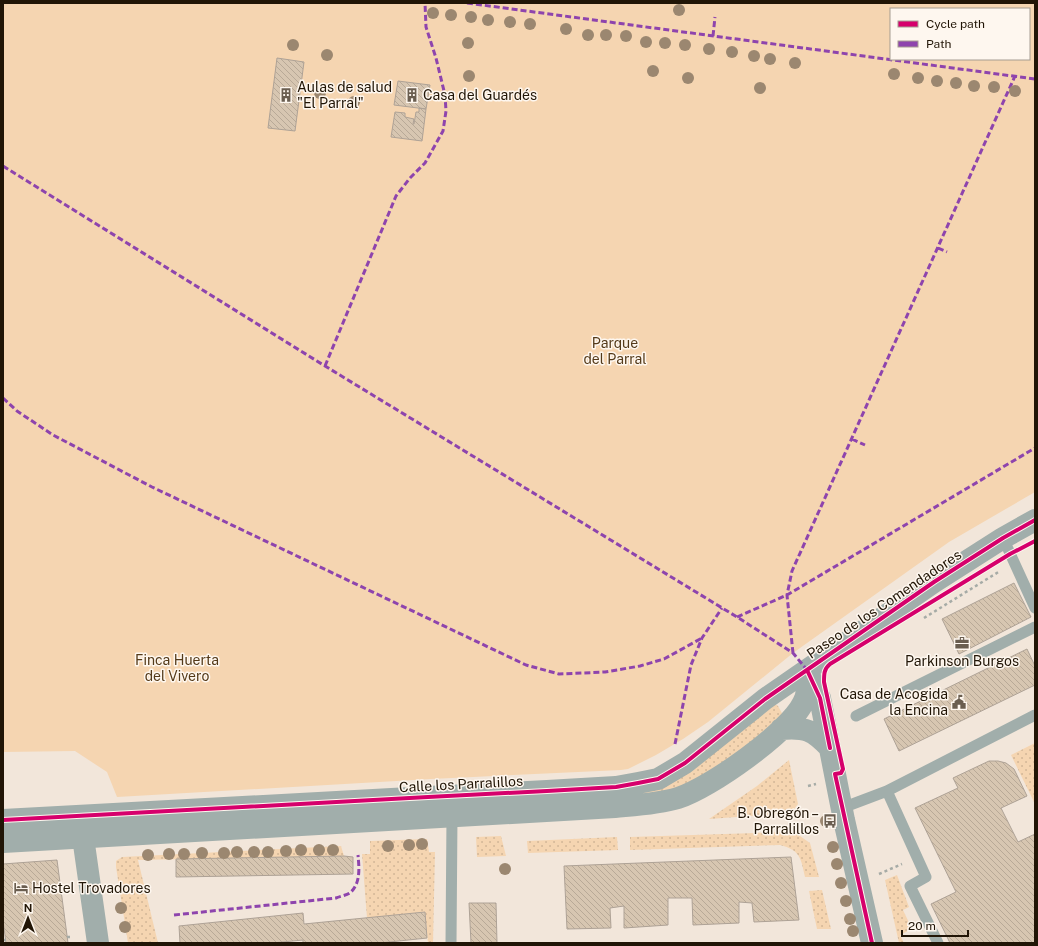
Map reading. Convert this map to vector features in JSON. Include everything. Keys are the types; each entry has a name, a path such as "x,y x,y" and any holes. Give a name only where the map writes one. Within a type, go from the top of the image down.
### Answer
{"street":[{"name":"Paseo de los Comendadores","path":"807,670 934,582 1003,538 1035,520"},
{"path":"3,842 615,807 664,802 680,797 717,779 782,729 794,717 803,703 808,690 807,670"},
{"path":"807,670 820,698 842,808 872,943"},
{"name":"Calle los Parralillos","path":"3,820 547,792 616,787 638,783 658,779 685,763 765,699 807,670"},
{"path":"782,729 797,728 812,731 830,748"},
{"name":"Calle los Parralillos","path":"452,816 454,810 458,806 518,802 547,792"},
{"name":"Calle los Parralillos","path":"428,797 439,801 452,816"},
{"path":"83,837 92,828 99,824 147,822 207,809"},
{"path":"80,816 98,943"}],"lane":[{"path":"1003,538 1035,608"},
{"path":"856,716 1035,627"},
{"path":"842,808 886,791 1035,716"},
{"path":"886,791 926,877 910,886 938,943"},
{"path":"451,943 452,816"}],"path":[{"path":"921,620 1001,571 1017,570"},
{"path":"67,937 73,937"}],"green space":[{"name":"Parque del Parral","path":"3,3 1035,3 1035,492 949,542 793,653 708,722 656,755 628,769 117,797 107,772 75,751 3,752"},
{"path":"772,702 778,706 783,715 740,753 695,784 658,796 627,793"},
{"path":"1035,743 1035,804 1011,755"},
{"path":"789,760 798,804 791,813 709,819 757,786"},
{"path":"786,832 797,834 810,843 819,877 805,877 801,860 796,852 780,845 630,850 630,837"},
{"path":"501,836 506,856 477,857 476,837"},
{"path":"617,837 618,850 528,853 527,841"},
{"path":"427,839 429,852 435,852 433,943 428,943 425,912 367,918 362,854 370,854 370,841"},
{"path":"341,846 344,856 138,860 158,943 128,943 116,867 116,861 122,857"},
{"path":"897,875 909,907 903,910 912,929 900,935 904,943 899,943 885,880"},
{"path":"822,890 831,929 817,929 809,891"}],"building":[{"name":"Aulas de salud \"El Parral\"","path":"277,58 304,62 295,131 268,128"},
{"name":"Casa del Guardés","path":"398,81 430,85 426,109 394,105"},
{"path":"419,108 426,109 422,141 391,137 395,112 405,113 405,117 414,119 414,124 416,112 419,112"},
{"path":"1014,583 1031,617 959,654 942,619"},
{"name":"Casa de Acogida la Encina","path":"1027,649 1035,666 1035,685 899,751 884,719"},
{"path":"989,761 1006,763 1014,769 1027,796 1001,808 1018,842 1035,834 1035,943 950,943 931,904 956,892 915,808 958,788 953,778"},
{"path":"353,857 353,874 176,877 176,859"},
{"path":"791,857 799,920 754,922 752,903 739,902 739,923 693,925 692,898 668,898 668,925 624,928 624,906 610,908 611,928 567,929 564,866"},
{"path":"57,860 68,943 6,943 3,921 3,864"},
{"path":"469,903 496,903 497,943 471,943"},
{"path":"425,912 427,938 380,943 303,943 303,940 272,943 180,943 179,926 303,913 304,924"}],"marked path":[{"path":"325,366 396,196 410,178 425,163 443,131 446,111 445,95 436,58 426,27 425,3"},
{"path":"467,3 890,60"},
{"path":"713,36 715,17"},
{"path":"893,60 1035,79"},
{"path":"793,653 787,595 792,571 1015,76"},
{"path":"3,166 325,366 737,617 793,653 807,670"},
{"path":"938,248 947,252"},
{"path":"3,398 17,411 53,435 152,487 526,665 559,674 605,672 640,666 664,659 702,638"},
{"path":"852,439 865,445"},
{"path":"737,617 787,595 1035,448"},
{"path":"675,744 691,665 702,638 722,608"},
{"path":"174,915 336,898 348,894 354,888 359,874 358,855"}],"cycle path":[{"path":"3,820 616,787 658,779 685,763 765,699 934,582 1003,538 1035,520"},
{"path":"872,943 835,774 841,773 843,769 824,682 825,670 830,664 1010,554 1035,541"},
{"path":"807,670 820,698 830,748"}],"place":[{"name":"Aulas de salud \"El Parral\"","path":"286,95"},
{"name":"Casa del Guardés","path":"412,95"},
{"name":"Parkinson Burgos","path":"962,643"},
{"name":"Casa de Acogida la Encina","path":"959,702"},
{"name":"B. Obregón – Parralillos","path":"830,821"},
{"name":"Hostel Trovadores","path":"21,888"}],"park label":[{"name":"Finca Huerta del Vivero","path":"177,668"}]}
